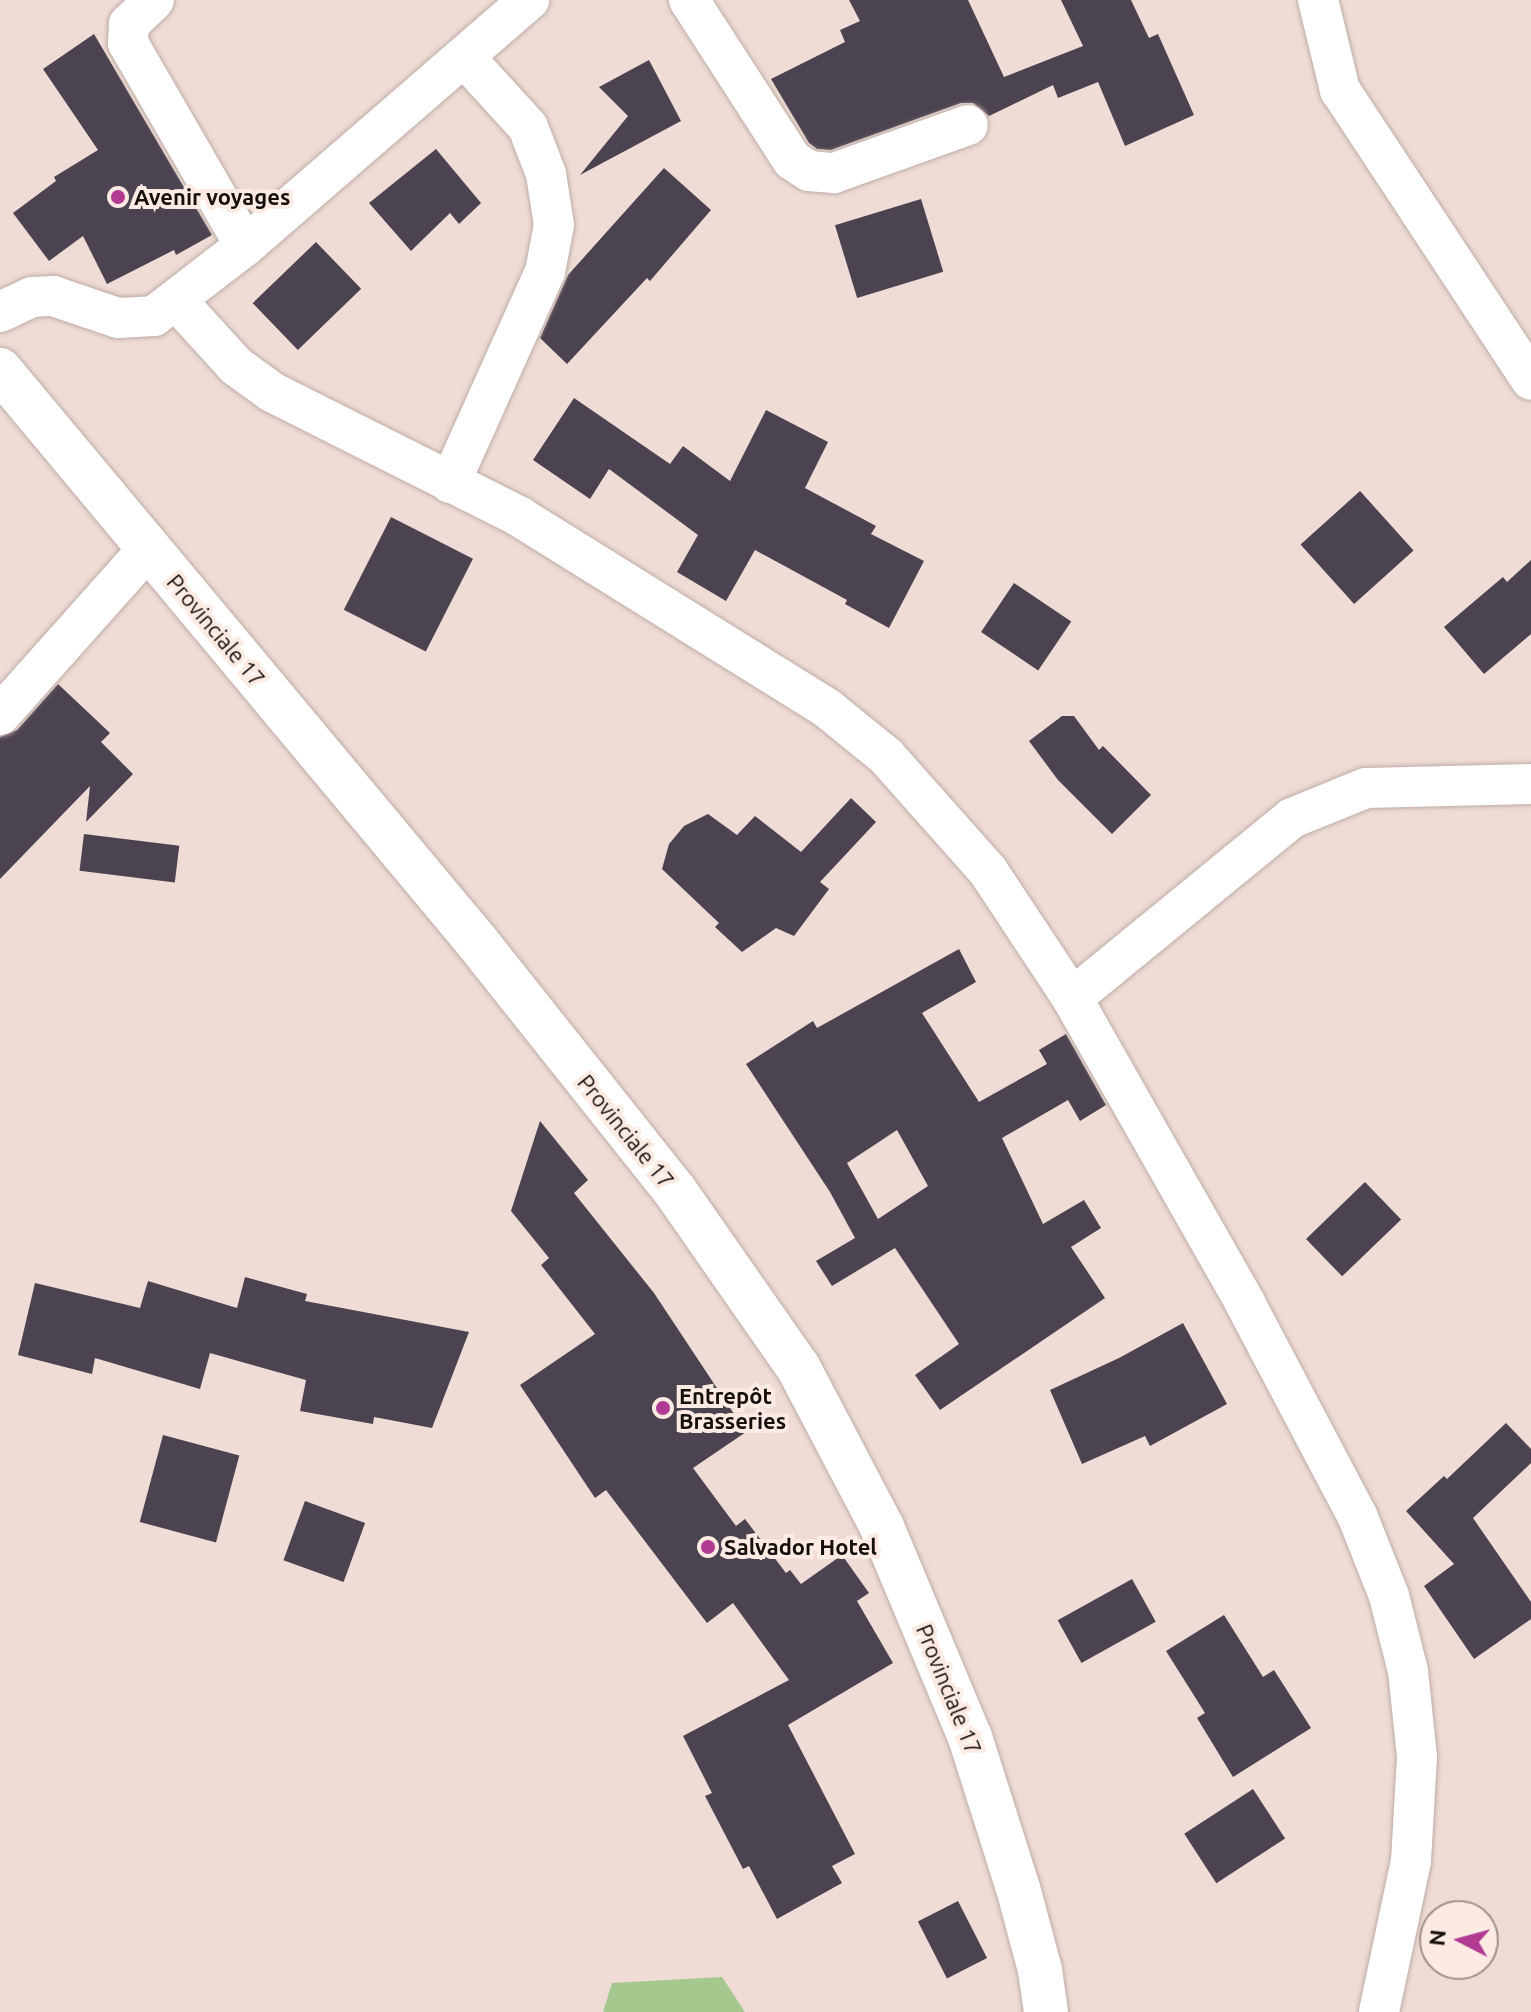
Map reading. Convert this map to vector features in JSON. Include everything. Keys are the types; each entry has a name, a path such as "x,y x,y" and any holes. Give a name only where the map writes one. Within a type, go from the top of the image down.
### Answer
{"main road":[{"name":"Provinciale 17","path":"0,370 477,942 675,1191 798,1367 882,1527 970,1737 1018,1888 1040,1970 1046,2012"}],"street":[{"path":"154,0 129,24 128,43 245,246"},
{"path":"0,312 32,297 53,296 118,318 154,316 245,246 529,0"},
{"path":"689,0 792,160 809,171 834,173 968,125"},
{"path":"1318,0 1340,90 1531,380"},
{"path":"450,483 545,272 554,225 546,174 528,127 465,58"},
{"path":"176,300 236,366 272,392 520,517 828,709 886,756 988,871 1072,998 1318,1436 1357,1515 1389,1596 1408,1671 1417,1757 1411,1861 1379,2012"},
{"path":"0,715 149,548"},
{"path":"1072,998 1292,818 1366,788 1531,784"}],"green space":[{"path":"722,1977 745,2012 603,2012 612,1983"}],"building":[{"path":"849,0 968,0 1004,77 1083,46 1061,0 1131,0 1149,38 1158,34 1194,115 1125,146 1098,82 1058,98 1053,85 989,116 973,103 961,103 831,150 817,149 809,143 771,79 845,42 840,30 860,21"},
{"path":"94,34 212,235 176,255 174,250 107,284 83,236 49,261 13,213 56,181 54,177 98,150 43,69"},
{"path":"649,60 681,121 580,175 628,116 599,87"},
{"path":"436,149 481,203 459,224 450,213 411,251 369,203"},
{"path":"664,168 711,210 650,281 647,278 567,364 540,338 568,275"},
{"path":"921,199 943,272 857,298 835,225"},
{"path":"316,242 361,289 298,350 253,303"},
{"path":"574,398 670,464 683,446 730,481 766,410 828,442 805,488 876,526 871,534 924,561 889,628 845,604 847,600 755,550 726,601 677,572 698,535 609,469 590,499 533,460"},
{"path":"1360,491 1414,550 1354,604 1301,545"},
{"path":"391,517 473,559 426,651 344,610"},
{"path":"1531,560 1531,634 1484,674 1444,627 1503,577 1507,582"},
{"path":"1014,583 1071,622 1038,670 981,632"},
{"path":"58,684 110,733 101,742 133,774 86,822 90,786 0,879 0,737 17,730"},
{"path":"1062,716 1074,716 1099,750 1103,746 1151,795 1112,834 1058,780 1029,741"},
{"path":"851,798 876,822 820,882 829,889 794,936 776,928 742,952 715,927 719,923 662,869 669,844 684,826 708,814 737,835 755,816 801,852"},
{"path":"84,834 179,846 175,882 79,871"},
{"path":"959,949 976,982 922,1013 979,1102 1047,1064 1039,1050 1066,1034 1106,1105 1080,1121 1068,1100 1002,1138 1043,1224 1084,1200 1101,1228 1071,1247 1105,1298 940,1410 915,1375 959,1344 895,1248 832,1286 816,1261 855,1238 830,1192 746,1064 813,1021 817,1028","holes":["897,1130 928,1186 878,1219 847,1163"]},
{"path":"540,1121 588,1180 574,1193 654,1293 746,1432 693,1468 736,1526 745,1519 786,1573 790,1570 801,1584 842,1555 869,1593 857,1601 893,1663 788,1725 855,1854 832,1866 842,1883 777,1919 749,1866 743,1869 705,1796 712,1793 683,1736 789,1680 733,1603 707,1623 606,1490 595,1498 520,1385 595,1334 541,1265 549,1258 511,1211"},
{"path":"1365,1182 1401,1219 1342,1276 1306,1239"},
{"path":"245,1277 307,1294 305,1301 469,1332 432,1428 374,1417 373,1424 300,1411 306,1380 210,1353 200,1389 95,1358 92,1374 18,1355 35,1283 140,1308 148,1281 237,1308"},
{"path":"1183,1323 1227,1404 1150,1446 1145,1436 1082,1464 1050,1390 1119,1358"},
{"path":"1506,1423 1531,1449 1531,1463 1473,1518 1531,1602 1531,1619 1474,1659 1424,1586 1454,1564 1406,1511 1444,1476 1447,1479"},
{"path":"163,1435 239,1455 216,1542 140,1522"},
{"path":"305,1501 365,1523 344,1582 283,1560"},
{"path":"1132,1579 1156,1622 1081,1663 1058,1620"},
{"path":"1224,1615 1263,1677 1274,1670 1311,1728 1233,1777 1197,1718 1205,1713 1166,1651"},
{"path":"1253,1789 1285,1838 1216,1883 1184,1834"},
{"path":"958,1901 987,1958 947,1978 918,1921"}],"place":[{"name":"Avenir voyages","path":"118,197"},
{"name":"Entrepôt Brasseries","path":"663,1408"},
{"name":"Salvador Hotel","path":"708,1547"}]}
